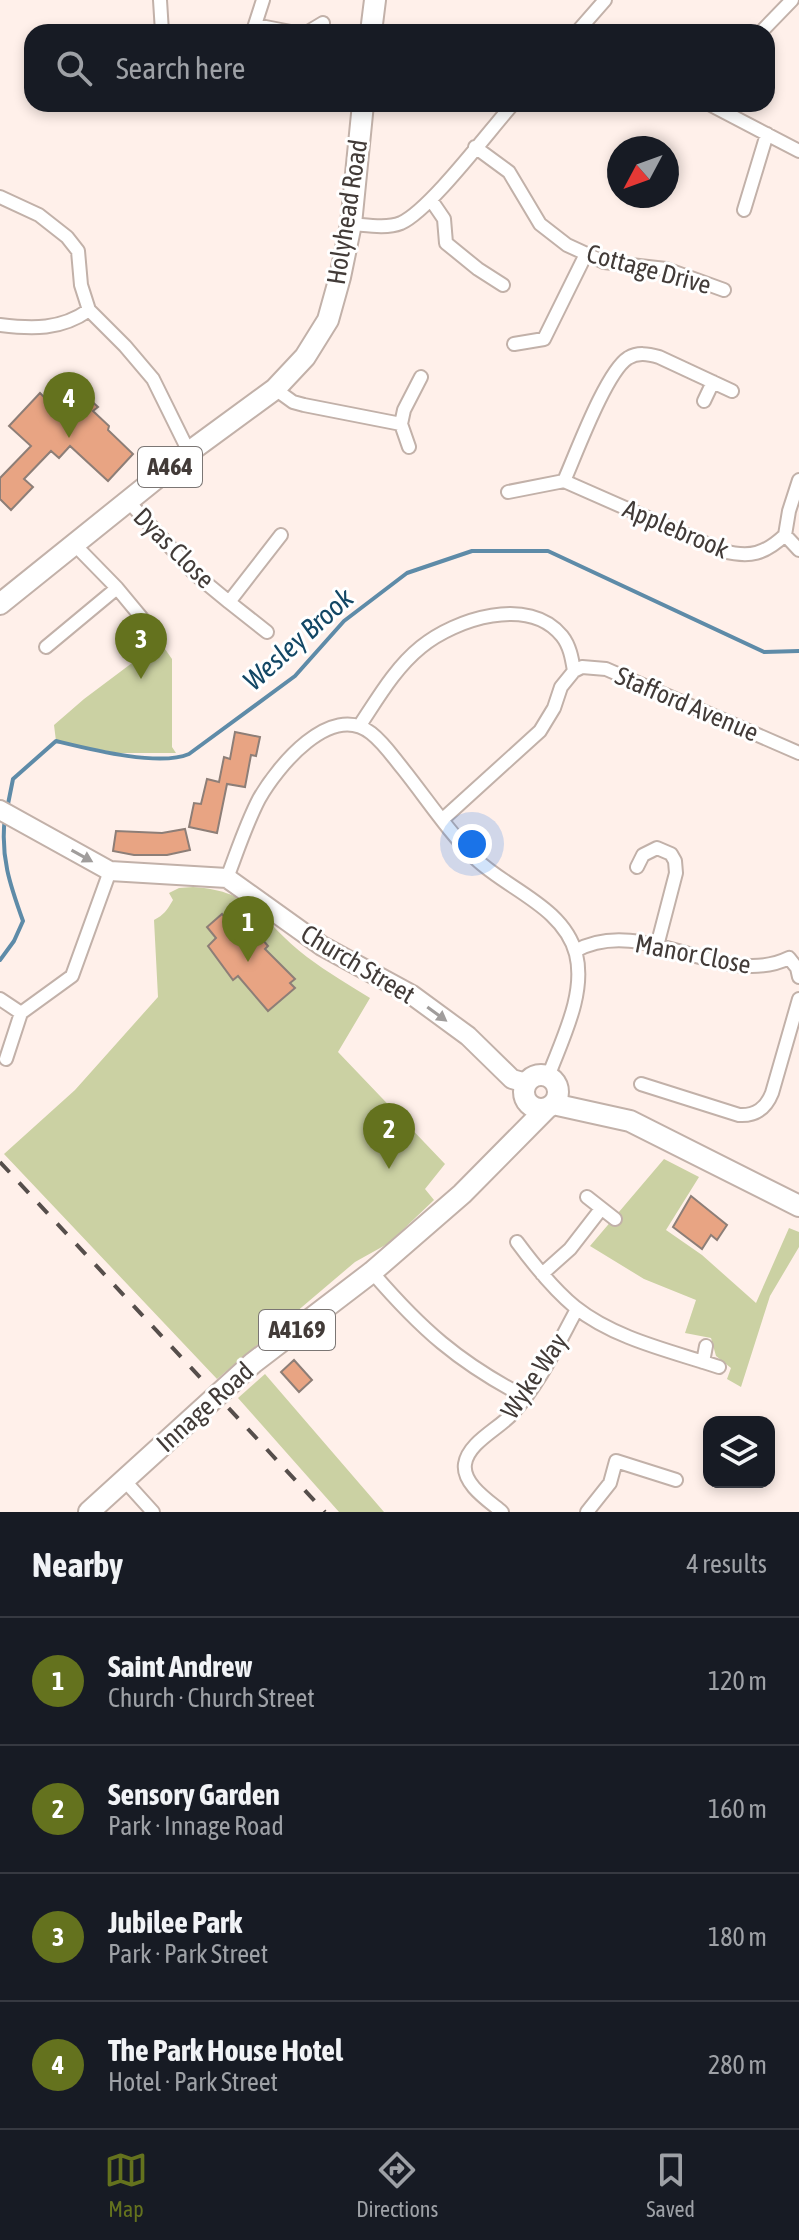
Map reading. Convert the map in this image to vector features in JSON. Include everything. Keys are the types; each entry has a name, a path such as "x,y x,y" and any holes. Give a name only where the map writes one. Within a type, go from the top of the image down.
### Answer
{"main road":[{"path":"372,24 375,0"},
{"name":"Holyhead Road","path":"275,389 305,357 328,320 351,224 362,112"},
{"name":"A464","path":"0,604 189,452 275,389"},
{"name":"A4169","path":"538,1100 539,1075 548,1077"},
{"path":"538,1100 558,1096 557,1086 548,1077"},
{"path":"538,1100 630,1121 799,1206"},
{"name":"Innage Road","path":"89,1512 253,1363 372,1272 462,1194 506,1148 538,1100"}],"street":[{"path":"160,0 162,24"},
{"path":"256,24 263,0"},
{"path":"587,24 605,0"},
{"path":"769,24 792,0"},
{"path":"351,224 381,226 402,223 431,200 506,112"},
{"path":"724,112 799,151"},
{"path":"744,210 767,134"},
{"name":"Cottage Drive","path":"475,147 509,172 540,224 550,234 604,262 683,273 724,290"},
{"path":"0,197 39,215 67,237 78,251 81,285 89,310 153,379 189,452"},
{"path":"431,200 444,219 444,248 503,285"},
{"path":"514,344 544,339 586,254"},
{"path":"0,325 36,328 62,325 89,310"},
{"path":"508,492 564,481 612,377 628,358 646,354 659,357 732,391"},
{"path":"409,447 401,424 404,410 421,377"},
{"path":"704,401 713,382"},
{"path":"275,389 293,402 401,424"},
{"path":"799,480 785,535 799,550"},
{"name":"Applebrook","path":"564,481 740,556 757,554 774,546 785,535"},
{"name":"Dyas Close","path":"128,501 195,574 229,602 281,535"},
{"path":"74,544 151,629"},
{"path":"46,647 117,588"},
{"path":"229,602 267,632"},
{"path":"360,725 387,684 419,648 439,634 473,619 512,615 544,622 564,639 574,671 561,687 554,708 540,731 443,819"},
{"name":"Stafford Avenue","path":"574,671 582,667 606,669 799,753"},
{"path":"7,814 110,871 227,878 260,797 285,763 329,726 345,723 360,725 384,745 474,858 544,908 566,932 575,951 579,972 577,993 548,1077"},
{"path":"637,867 643,855 657,848 671,854 676,867 657,946"},
{"path":"6,1059 21,1013 72,976 110,871"},
{"name":"Church Street","path":"227,878 322,946 412,995 468,1036 538,1100"},
{"name":"Manor Close","path":"575,951 600,940 657,946 760,968 789,958 797,968 799,977"},
{"path":"789,958 799,948"},
{"path":"0,999 21,1013"},
{"path":"641,1084 739,1115 755,1113 769,1101 799,999"},
{"path":"587,1197 615,1219"},
{"path":"542,1274 570,1249 601,1209"},
{"path":"517,1242 542,1274 577,1309 615,1331 719,1367"},
{"path":"372,1272 411,1317 440,1344 483,1375 525,1397"},
{"name":"Wyke Way","path":"502,1512 475,1488 467,1476 465,1466 469,1454 508,1419 525,1397 577,1309"},
{"path":"703,1362 706,1346"},
{"path":"587,1512 610,1483 616,1461 676,1480"},
{"path":"124,1480 152,1512"}],"green space":[{"path":"160,642 172,659 172,747 176,753 117,753 56,741 54,725"},
{"path":"193,887 232,895 246,902 307,957 370,998 338,1052 445,1164 425,1189 434,1200 389,1243 355,1262 217,1379 4,1154 75,1090 158,997 154,920 165,912 173,900 169,893 179,888"},
{"path":"664,1159 699,1177 666,1230 702,1255 756,1303 789,1228 799,1232 799,1247 770,1296 741,1387 727,1379 731,1368 716,1356 711,1338 685,1333 696,1300 644,1279 590,1246"},
{"path":"265,1374 384,1512 339,1512 238,1398"}],"building":[{"path":"61,381 84,402 88,398 98,407 93,411 133,454 108,481 70,446 59,458 51,451 24,479 33,487 11,510 0,499 0,478 31,446 9,426 40,393 45,398"},
{"path":"235,732 260,737 256,756 251,755 245,787 227,784 217,833 189,827 194,803 201,804 207,779 219,782 224,757 230,759"},
{"path":"185,829 190,850 167,855 134,855 113,851 116,831 162,833"},
{"path":"239,912 268,946 265,949 295,979 290,983 295,988 268,1011 238,976 233,980 208,946 216,938 207,927 222,914 228,921"},
{"path":"691,1196 727,1225 717,1240 711,1235 702,1249 673,1227"},
{"path":"294,1360 312,1380 299,1392 281,1372"}],"waterway":[{"name":"Wesley Brook","path":"7,809 13,779 56,741 142,758 176,758 189,754 295,676 344,621 407,573 472,551 548,551 764,652 799,651"},
{"name":"Wesley Brook","path":"0,960 14,941 23,921 5,858 5,817"}],"railway":[{"path":"0,1162 325,1512"}],"place":[{"name":"The Park House Hotel","path":"69,438"},
{"name":"Jubilee Park","path":"141,679"},
{"name":"Saint Andrew","path":"248,962"},
{"name":"Sensory Garden","path":"389,1169"}]}
